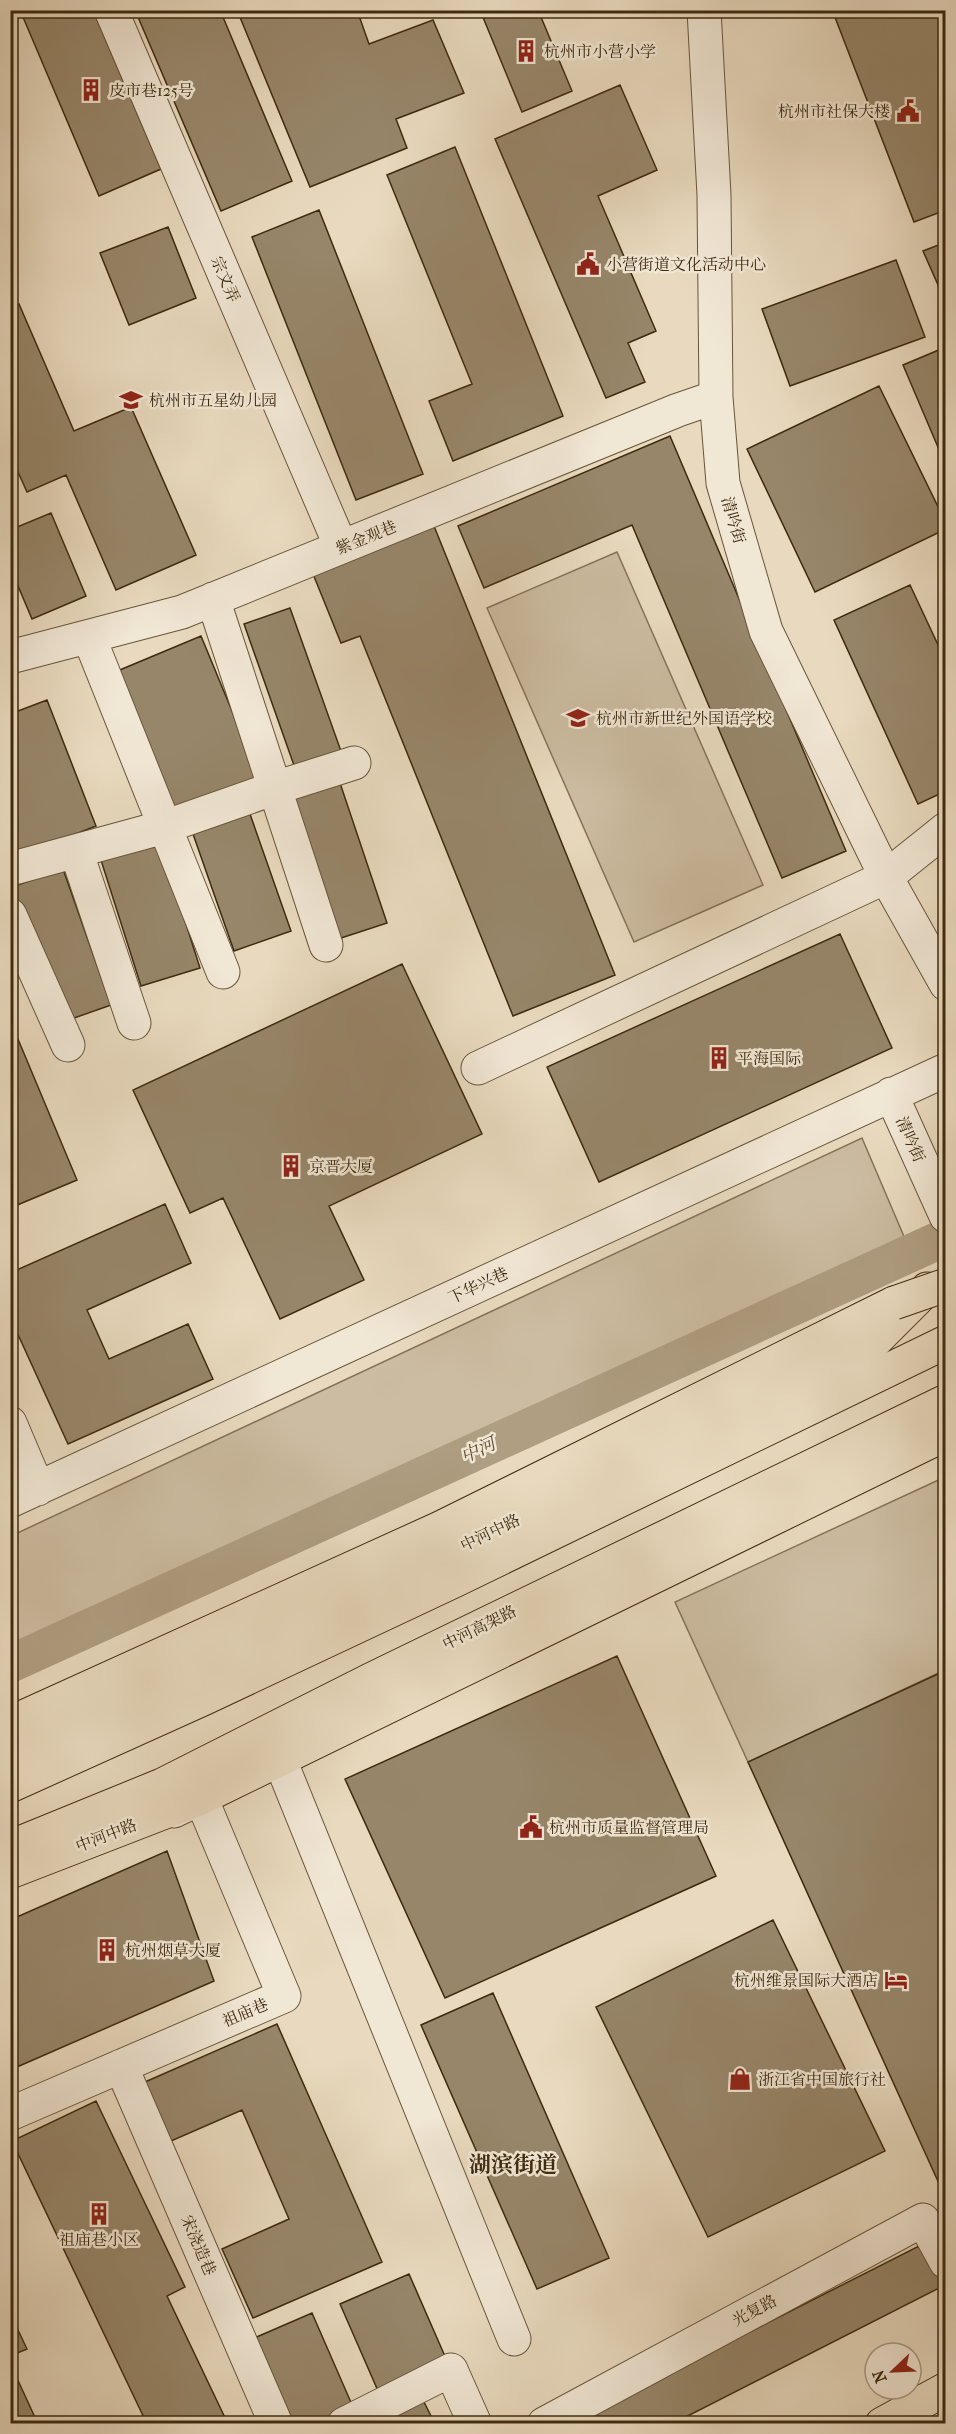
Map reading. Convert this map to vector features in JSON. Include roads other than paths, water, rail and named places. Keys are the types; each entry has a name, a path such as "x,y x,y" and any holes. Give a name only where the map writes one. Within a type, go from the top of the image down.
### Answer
{"main road":[{"name":"中河中路","path":"10,1757 443,1556 870,1346 945,1270"},
{"path":"10,1723 440,1528 894,1304 945,1285"},
{"path":"10,1786 203,1699 454,1581 945,1342"},
{"name":"中河高架路","path":"10,1847 162,1785 382,1674 945,1401"},
{"name":"中河中路","path":"10,1872 201,1798 945,1434"},
{"path":"882,2424 945,2389"}],"street":[{"name":"宗文弄","path":"111,10 341,547"},
{"name":"清吟街","path":"704,10 714,195 716,397 723,483 766,631 886,877 945,984"},
{"name":"紫金观巷","path":"10,657 182,612 648,422 716,397"},
{"path":"213,599 326,945"},
{"path":"89,637 223,972"},
{"path":"10,869 164,827 274,788 354,763"},
{"path":"478,1068 886,877 945,829"},
{"path":"76,851 134,1023"},
{"path":"10,915 68,1045"},
{"name":"下华兴巷","path":"24,1495 945,1070"},
{"name":"清吟街","path":"891,1094 945,1216"},
{"path":"10,1424 24,1495"},
{"path":"280,1760 514,2339"},
{"path":"10,1888 201,1798"},
{"name":"祖庙巷","path":"10,2114 284,1996 201,1798"},
{"name":"宋浇造巷","path":"121,2066 276,2424"},
{"name":"光复路","path":"544,2424 923,2220 945,2262"},
{"path":"344,2424 451,2370 475,2424"}],"waterway":[{"name":"中河","path":"10,1664 946,1237"}],"place":[{"name":"杭州市小营小学","path":"526,51"},
{"name":"皮市巷125号","path":"91,90"},
{"name":"杭州市社保大楼","path":"908,111"},
{"name":"小营街道文化活动中心","path":"588,264"},
{"name":"杭州市五星幼儿园","path":"131,400"},
{"name":"杭州市新世纪外国语学校","path":"578,718"},
{"name":"平海国际","path":"719,1058"},
{"name":"京晋大厦","path":"291,1166"},
{"name":"杭州市质量监督管理局","path":"531,1827"},
{"name":"杭州烟草大厦","path":"107,1950"},
{"name":"杭州维景国际大酒店","path":"896,1980"},
{"name":"浙江省中国旅行社","path":"740,2079"},
{"name":"祖庙巷小区","path":"99,2214"}],"district":[{"name":"湖滨街道","path":"513,2164"}]}
